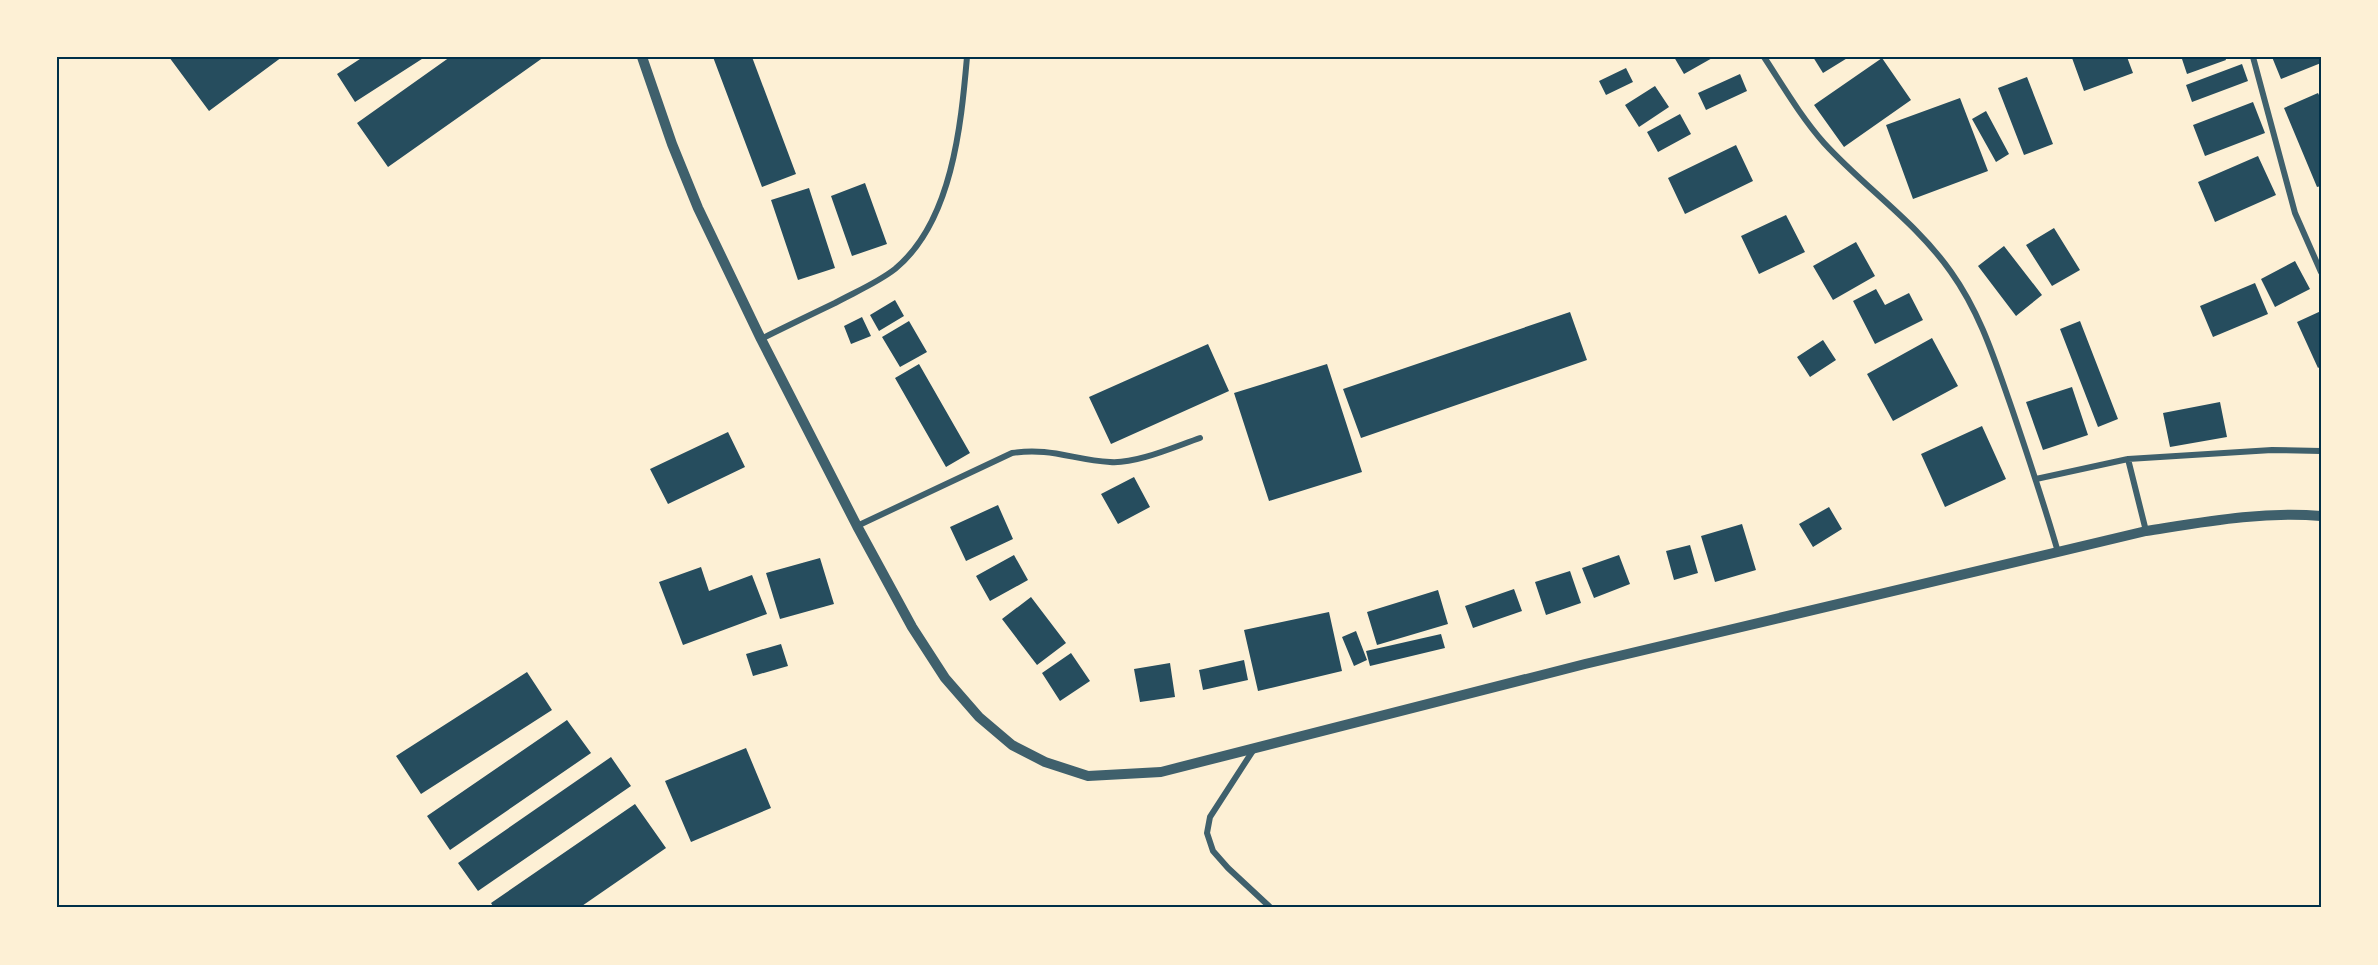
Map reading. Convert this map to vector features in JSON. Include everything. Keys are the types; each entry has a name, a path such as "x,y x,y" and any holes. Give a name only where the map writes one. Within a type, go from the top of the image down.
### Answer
{"street":[{"path":"642,57 672,144 698,208 761,339 857,526 912,627 945,678 979,717 1012,745 1045,762 1088,776 1161,772 1585,664 2146,531 2274,514 2321,516"},
{"path":"761,339 873,284 913,251 927,231 951,165 962,118 967,57"},
{"path":"1764,57 1822,141 1927,242 1952,273 1974,309 1986,335 2036,479 2058,552"},
{"path":"2253,57 2295,213 2321,272"},
{"path":"857,526 1012,453 1031,450 1055,452 1111,462 1131,460 1200,438"},
{"path":"2036,479 2128,459 2272,450 2321,451"},
{"path":"2128,459 2146,531"},
{"path":"1255,748 1210,817 1207,833 1214,851 1228,868 1271,908"}],"building":[{"path":"169,57 282,57 209,111"},
{"path":"363,57 425,57 355,102 337,74"},
{"path":"450,57 544,57 388,167 357,123"},
{"path":"713,57 752,57 796,174 762,187"},
{"path":"1674,57 1714,57 1684,74"},
{"path":"1813,57 1849,57 1823,73"},
{"path":"2127,57 2133,73 2084,91 2072,58"},
{"path":"2225,57 2226,60 2187,74 2182,59"},
{"path":"2272,57 2321,57 2321,63 2281,79"},
{"path":"1882,58 1911,100 1844,147 1814,105"},
{"path":"2242,64 2248,81 2192,102 2186,85"},
{"path":"1626,68 1633,82 1606,95 1599,81"},
{"path":"1740,74 1747,91 1706,110 1698,93"},
{"path":"2027,77 2053,144 2024,155 1998,88"},
{"path":"1655,86 1669,107 1639,127 1625,105"},
{"path":"2318,93 2321,99 2321,186 2317,187 2284,108"},
{"path":"1960,98 1988,171 1913,199 1886,125"},
{"path":"2253,102 2265,133 2205,156 2193,125"},
{"path":"1986,111 2009,154 1996,162 1972,119"},
{"path":"1680,114 1691,134 1658,152 1647,132"},
{"path":"1736,145 1753,181 1685,214 1668,178"},
{"path":"2258,156 2276,195 2215,222 2198,182"},
{"path":"865,183 887,244 852,256 831,196"},
{"path":"809,188 835,268 798,280 771,200"},
{"path":"1786,215 1805,252 1759,274 1741,236"},
{"path":"2054,228 2080,270 2052,286 2026,245"},
{"path":"1856,242 1875,276 1833,300 1813,266"},
{"path":"2004,246 2042,295 2016,316 1978,266"},
{"path":"2295,261 2310,289 2275,307 2261,279"},
{"path":"2255,283 2268,314 2213,337 2200,306"},
{"path":"1876,289 1885,305 1909,293 1923,320 1875,344 1853,301"},
{"path":"895,300 904,316 879,331 870,315"},
{"path":"2321,311 2321,366 2318,368 2297,322"},
{"path":"1570,312 1587,360 1361,438 1343,389"},
{"path":"862,317 871,336 851,344 844,326"},
{"path":"909,321 927,352 900,367 882,337"},
{"path":"2080,321 2118,419 2098,427 2060,329"},
{"path":"1932,338 1958,386 1893,421 1867,374"},
{"path":"1823,340 1836,360 1810,377 1797,357"},
{"path":"1208,344 1229,391 1111,444 1089,397"},
{"path":"919,364 970,453 946,467 895,378"},
{"path":"1327,364 1362,472 1269,501 1234,393"},
{"path":"2072,387 2088,435 2043,450 2026,402"},
{"path":"2220,402 2227,437 2170,447 2163,413"},
{"path":"1982,426 2006,479 1945,507 1921,454"},
{"path":"728,432 745,467 668,504 650,469"},
{"path":"1134,477 1150,507 1118,524 1101,494"},
{"path":"998,505 1013,539 966,561 950,527"},
{"path":"1829,507 1842,529 1813,547 1799,524"},
{"path":"1742,524 1756,570 1715,582 1701,536"},
{"path":"1690,545 1698,573 1674,580 1666,551"},
{"path":"1014,555 1028,580 990,601 976,576"},
{"path":"1619,555 1630,584 1594,598 1582,568"},
{"path":"820,558 834,604 780,619 766,573"},
{"path":"701,567 709,591 752,575 767,614 683,645 659,582"},
{"path":"1570,571 1581,603 1546,615 1535,582"},
{"path":"1514,589 1522,611 1473,628 1465,606"},
{"path":"1438,590 1448,624 1377,645 1367,612"},
{"path":"1031,597 1066,643 1037,665 1002,619"},
{"path":"1329,612 1342,671 1258,691 1244,630"},
{"path":"1356,631 1367,660 1354,666 1342,637"},
{"path":"1441,634 1445,648 1370,666 1366,651"},
{"path":"781,644 788,666 753,676 746,654"},
{"path":"1071,653 1090,681 1060,701 1042,673"},
{"path":"1244,660 1248,680 1203,690 1199,670"},
{"path":"1170,663 1175,697 1140,702 1134,669"},
{"path":"527,672 552,710 421,794 396,756"},
{"path":"567,720 591,753 450,850 427,816"},
{"path":"746,748 771,808 691,842 665,781"},
{"path":"611,757 631,786 478,891 458,863"},
{"path":"635,804 666,848 579,908 494,908 491,903"}]}
